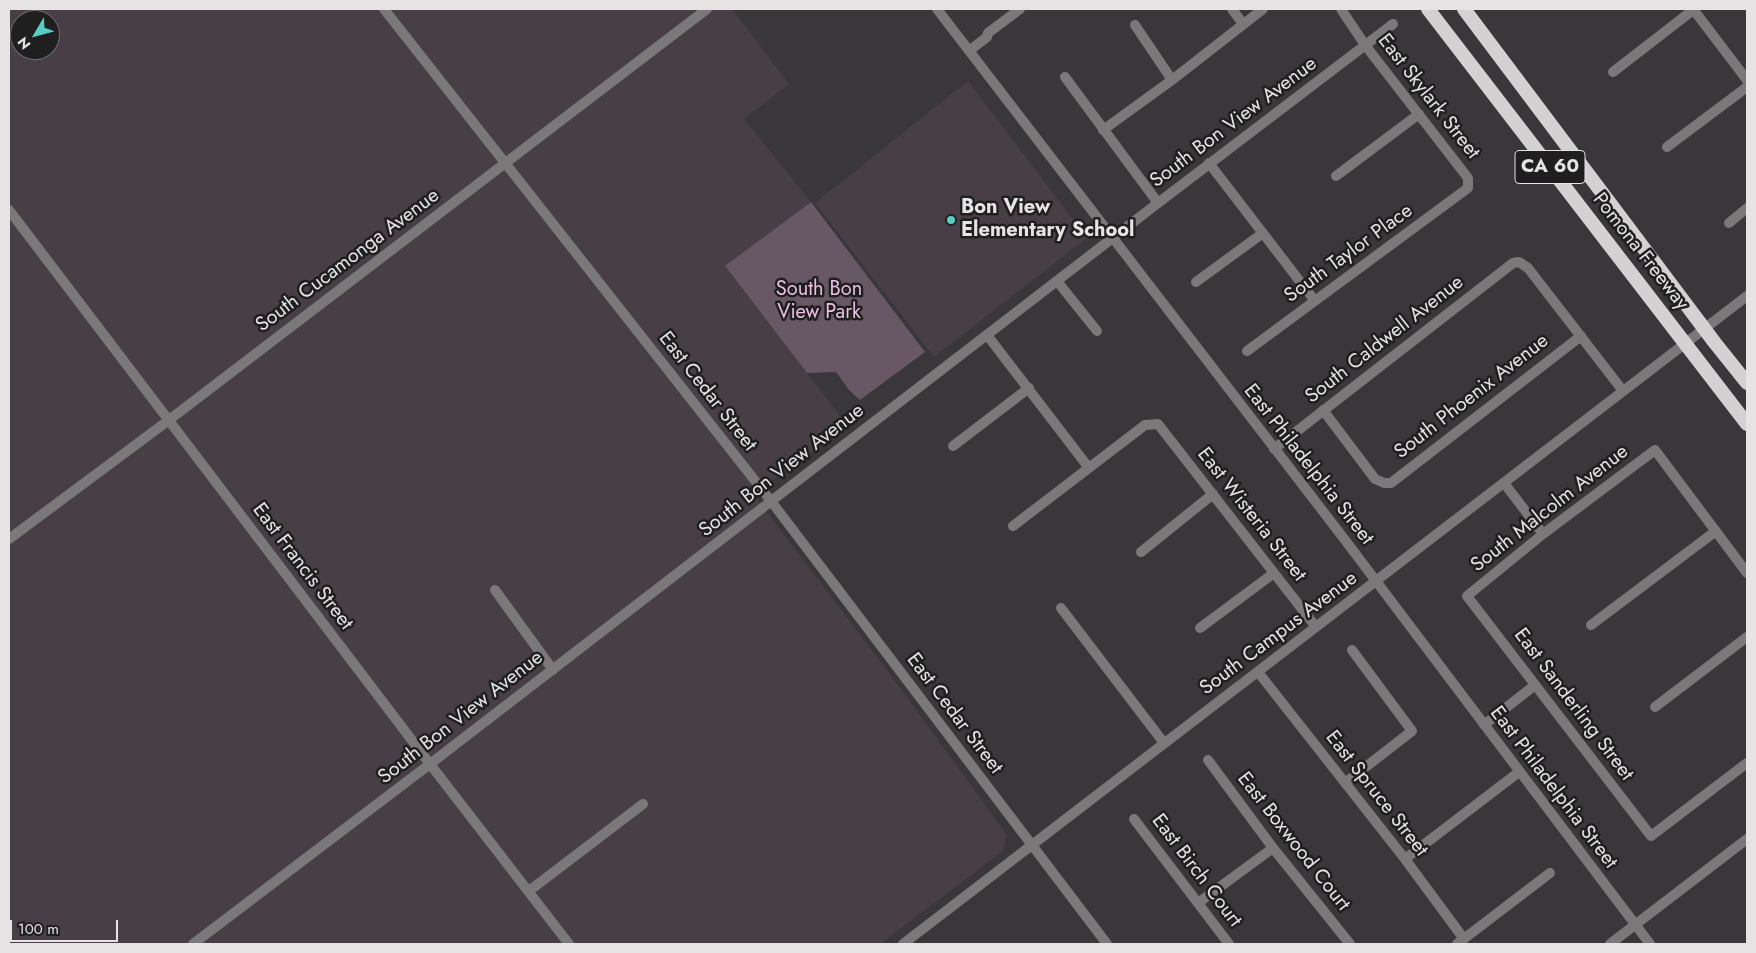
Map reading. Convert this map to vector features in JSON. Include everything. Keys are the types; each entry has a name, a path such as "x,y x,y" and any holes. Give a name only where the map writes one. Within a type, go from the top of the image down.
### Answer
{"highway":[{"name":"Pomona Freeway","path":"1428,9 1747,424"},
{"name":"Pomona Freeway","path":"1464,9 1747,383"}],"street":[{"name":"East Cedar Street","path":"384,9 771,502 1107,944"},
{"name":"South Cucamonga Avenue","path":"9,539 169,420 707,9"},
{"name":"East Philadelphia Street","path":"937,9 1376,582 1650,944"},
{"path":"967,48 984,33 988,33 1020,9"},
{"path":"1232,9 1243,24"},
{"path":"1103,130 1172,80 1263,9"},
{"name":"East Skylark Street","path":"1341,9 1365,45 1468,178 1469,183"},
{"path":"1613,72 1693,9 1747,80"},
{"name":"South Bon View Avenue","path":"193,944 553,670 1393,24"},
{"path":"1135,25 1172,80"},
{"path":"1065,77 1158,203"},
{"path":"1667,147 1747,87"},
{"path":"1336,176 1419,114"},
{"path":"1210,164 1315,301"},
{"name":"South Taylor Place","path":"1247,352 1468,188 1469,183"},
{"path":"1729,223 1747,208"},
{"name":"East Francis Street","path":"9,210 569,944"},
{"path":"1196,282 1263,233"},
{"name":"South Caldwell Avenue","path":"1274,449 1512,263 1519,262 1528,268 1581,336"},
{"path":"1057,281 1096,331"},
{"name":"South Campus Avenue","path":"903,944 1747,296"},
{"path":"987,335 1089,468 1013,526"},
{"path":"1581,336 1624,391"},
{"name":"South Phoenix Avenue","path":"1323,410 1375,479 1384,483 1391,483 1581,336"},
{"path":"953,446 1029,388"},
{"name":"East Wisteria Street","path":"1089,468 1145,425 1158,424 1316,627"},
{"name":"South Malcolm Avenue","path":"1467,596 1543,534 1655,450 1716,531"},
{"path":"1504,483 1543,534"},
{"path":"1141,552 1212,494"},
{"path":"1591,625 1716,531 1747,573"},
{"path":"1200,628 1274,573"},
{"path":"494,590 553,670"},
{"name":"East Sanderling Street","path":"1467,596 1651,836 1747,763"},
{"path":"1061,608 1164,743"},
{"path":"1655,707 1747,637"},
{"path":"1345,782 1412,731 1352,650"},
{"name":"East Spruce Street","path":"1258,672 1405,859 1460,942"},
{"path":"1484,725 1535,685"},
{"name":"East Boxwood Court","path":"1208,760 1273,848 1350,944"},
{"path":"1405,859 1519,772"},
{"path":"529,891 644,804"},
{"name":"East Birch Court","path":"1134,819 1229,944"},
{"path":"1610,944 1747,839"},
{"path":"1198,903 1273,848"},
{"path":"1460,942 1550,873"}],"shaded area":[{"path":"9,9 732,9 789,84 744,119 811,202 725,267 848,426 753,494 893,678 1007,835 1003,851 880,944 9,944"},
{"name":"Bon View Elementary School","path":"968,81 1087,238 934,357 815,203"}],"green space":[{"name":"South Bon View Park","path":"811,202 925,352 860,400 849,390 836,372 807,373 725,266"}],"place":[{"name":"Bon View Elementary School","path":"951,220"}]}
